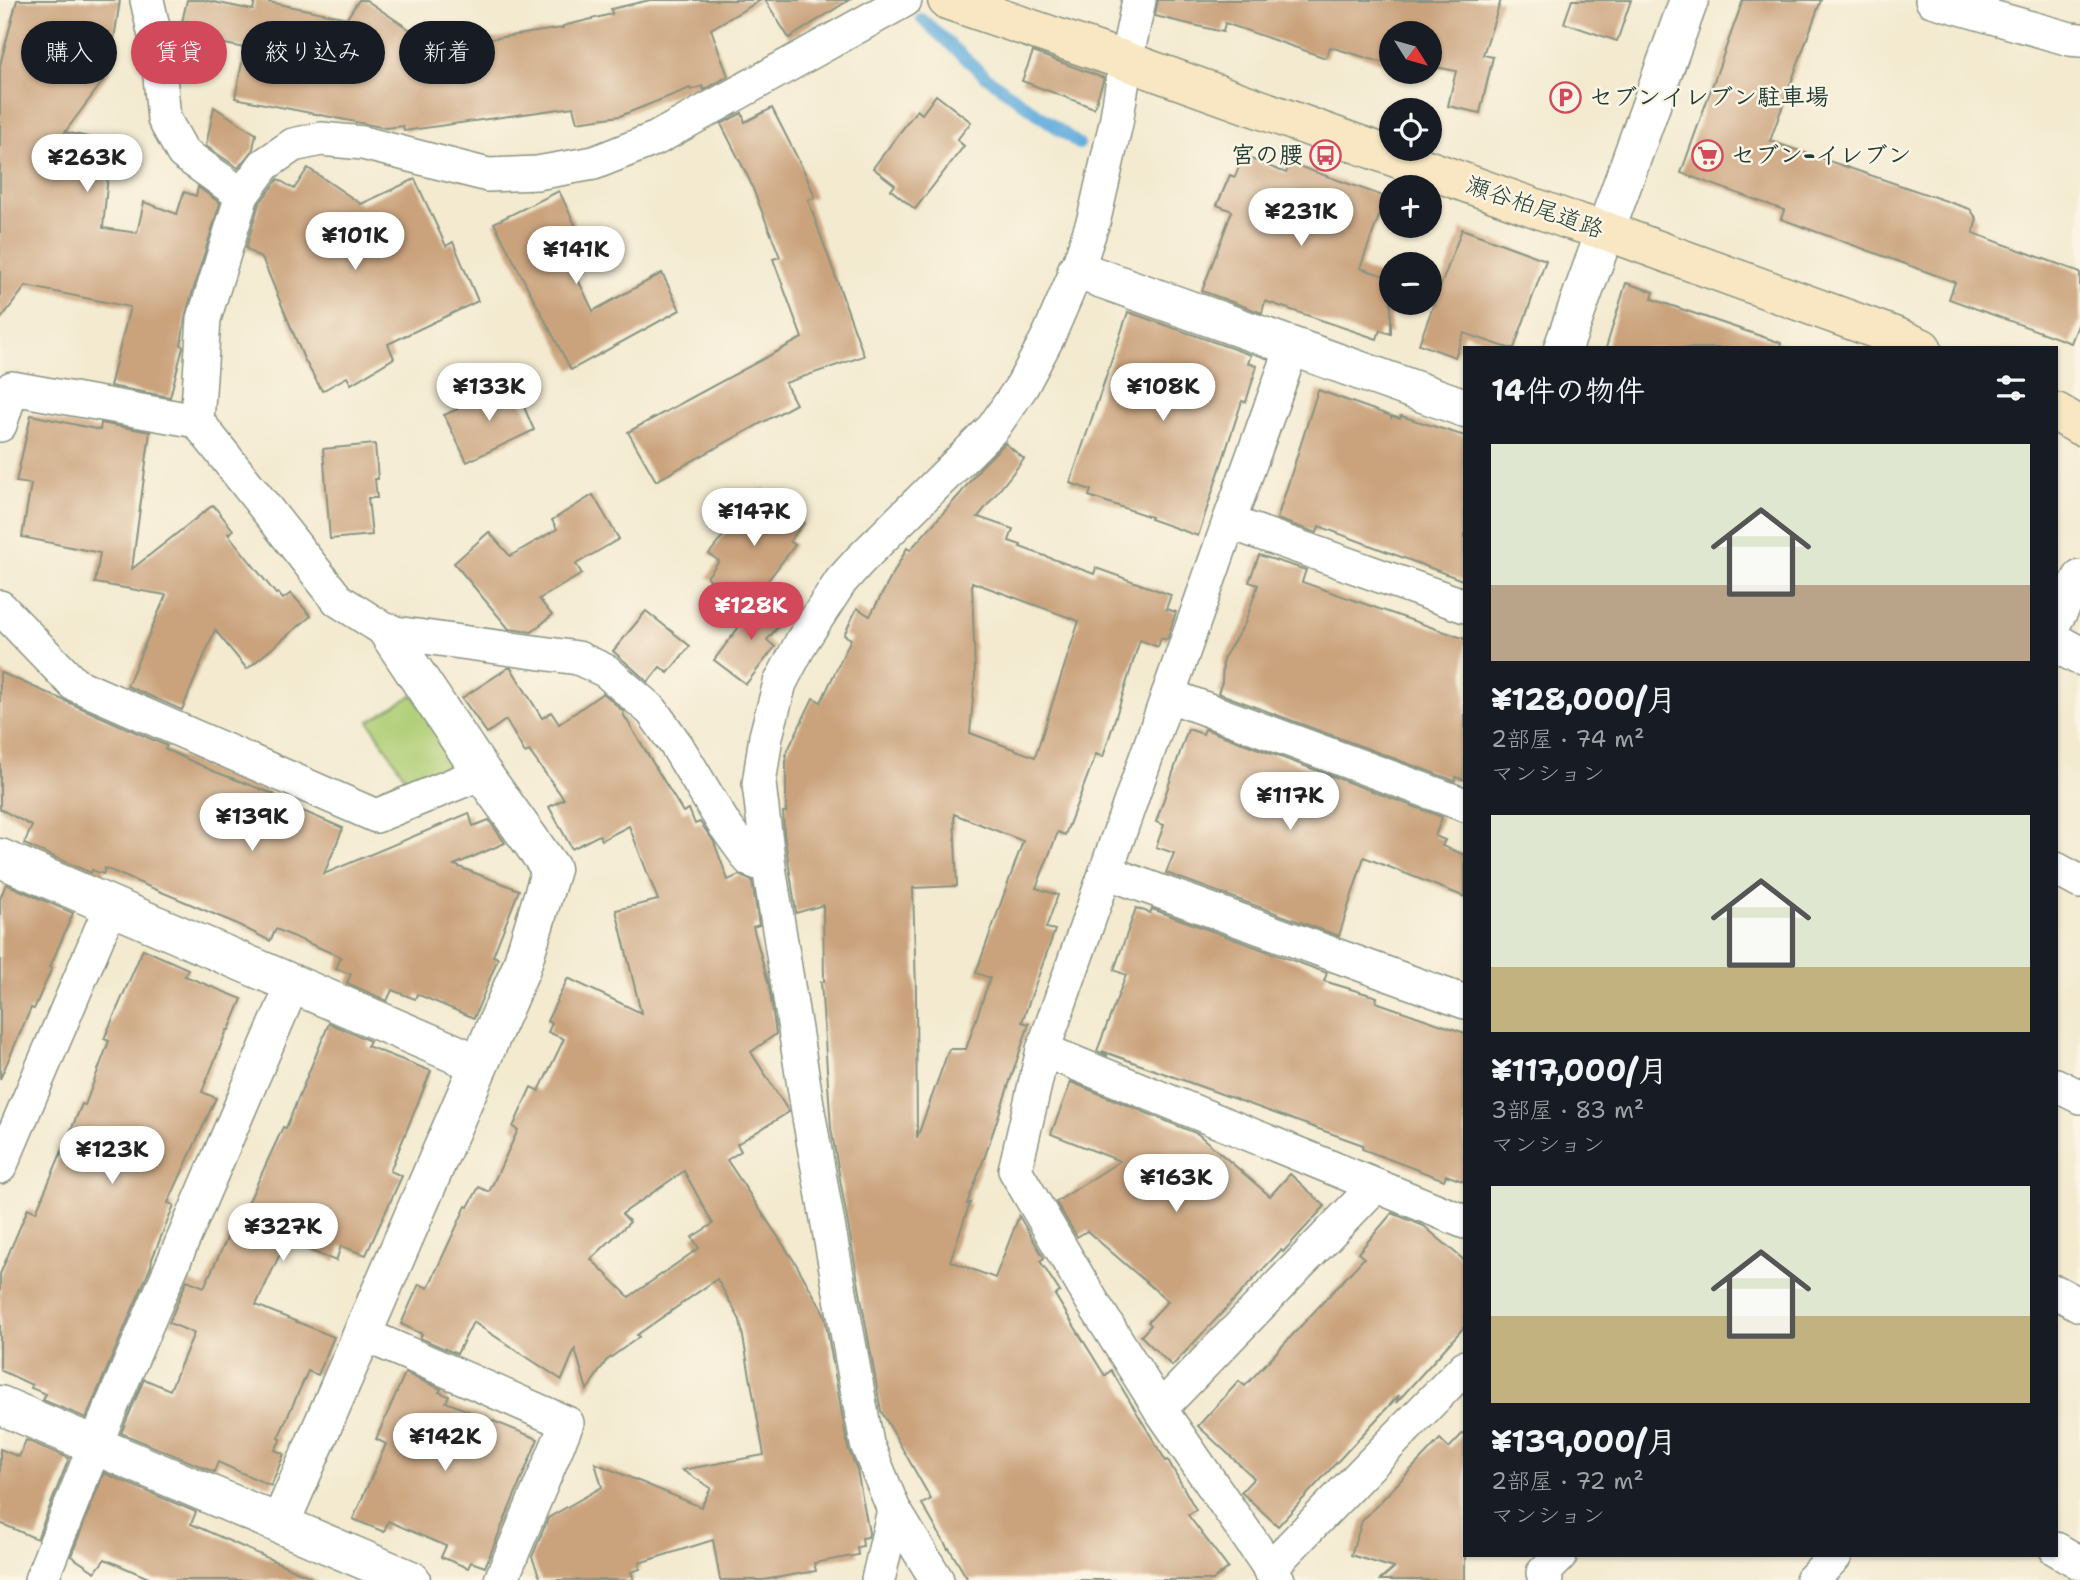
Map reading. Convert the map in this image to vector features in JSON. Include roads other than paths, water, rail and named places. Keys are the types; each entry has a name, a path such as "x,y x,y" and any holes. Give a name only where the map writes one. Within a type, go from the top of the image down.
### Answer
{"main road":[{"name":"瀬谷柏尾道路","path":"947,0 1605,231 1917,346"},
{"path":"2058,413 2080,426"}],"street":[{"path":"147,0 157,45 164,119 183,153 242,195"},
{"path":"197,421 204,319 242,195 264,165 293,145 321,139 363,143 488,175 537,173 594,163 657,138 905,0"},
{"path":"937,1580 894,1510 867,1444 808,1117 769,867 759,784 766,736 780,683 802,641 841,581 993,428 1027,376 1049,335 1077,270 1094,219 1116,123 1139,0"},
{"path":"1564,346 1689,0"},
{"path":"1932,0 2070,40 2080,40"},
{"path":"1077,270 1463,407"},
{"path":"1292,348 1043,1050 1015,1170 1092,1301 1160,1409 1273,1575 1463,1369"},
{"path":"0,425 12,388 197,421 338,600 388,632 482,773 551,869 521,968 280,1524"},
{"path":"1229,522 1463,605"},
{"path":"2058,616 2080,577"},
{"path":"0,607 74,684 376,816 482,773"},
{"path":"388,632 578,658 606,671 652,711 750,860 769,867"},
{"path":"2058,644 2080,656"},
{"path":"1168,695 1463,804"},
{"path":"0,858 480,1064"},
{"path":"2058,870 2080,882"},
{"path":"1106,872 1463,1001"},
{"path":"0,1167 111,906"},
{"path":"41,1580 95,1445 293,984"},
{"path":"1043,1050 1463,1221"},
{"path":"2058,1086 2080,1097"},
{"path":"1160,1409 1375,1186"},
{"path":"2058,1293 2080,1305"},
{"path":"363,1334 567,1423 501,1580"},
{"path":"0,1405 411,1580"},
{"path":"878,1580 894,1510"},
{"path":"2058,1550 2080,1563"},
{"path":"1546,1580 1543,1573 1559,1557"},
{"path":"1812,1580 1834,1557"}],"waterway":[{"path":"922,19 985,76 1079,144"}],"place":[{"name":"セブンイレブン駐車場","path":"1566,97"},
{"name":"宮の腰","path":"1326,155"},
{"name":"セブン-イレブン","path":"1708,155"}]}
